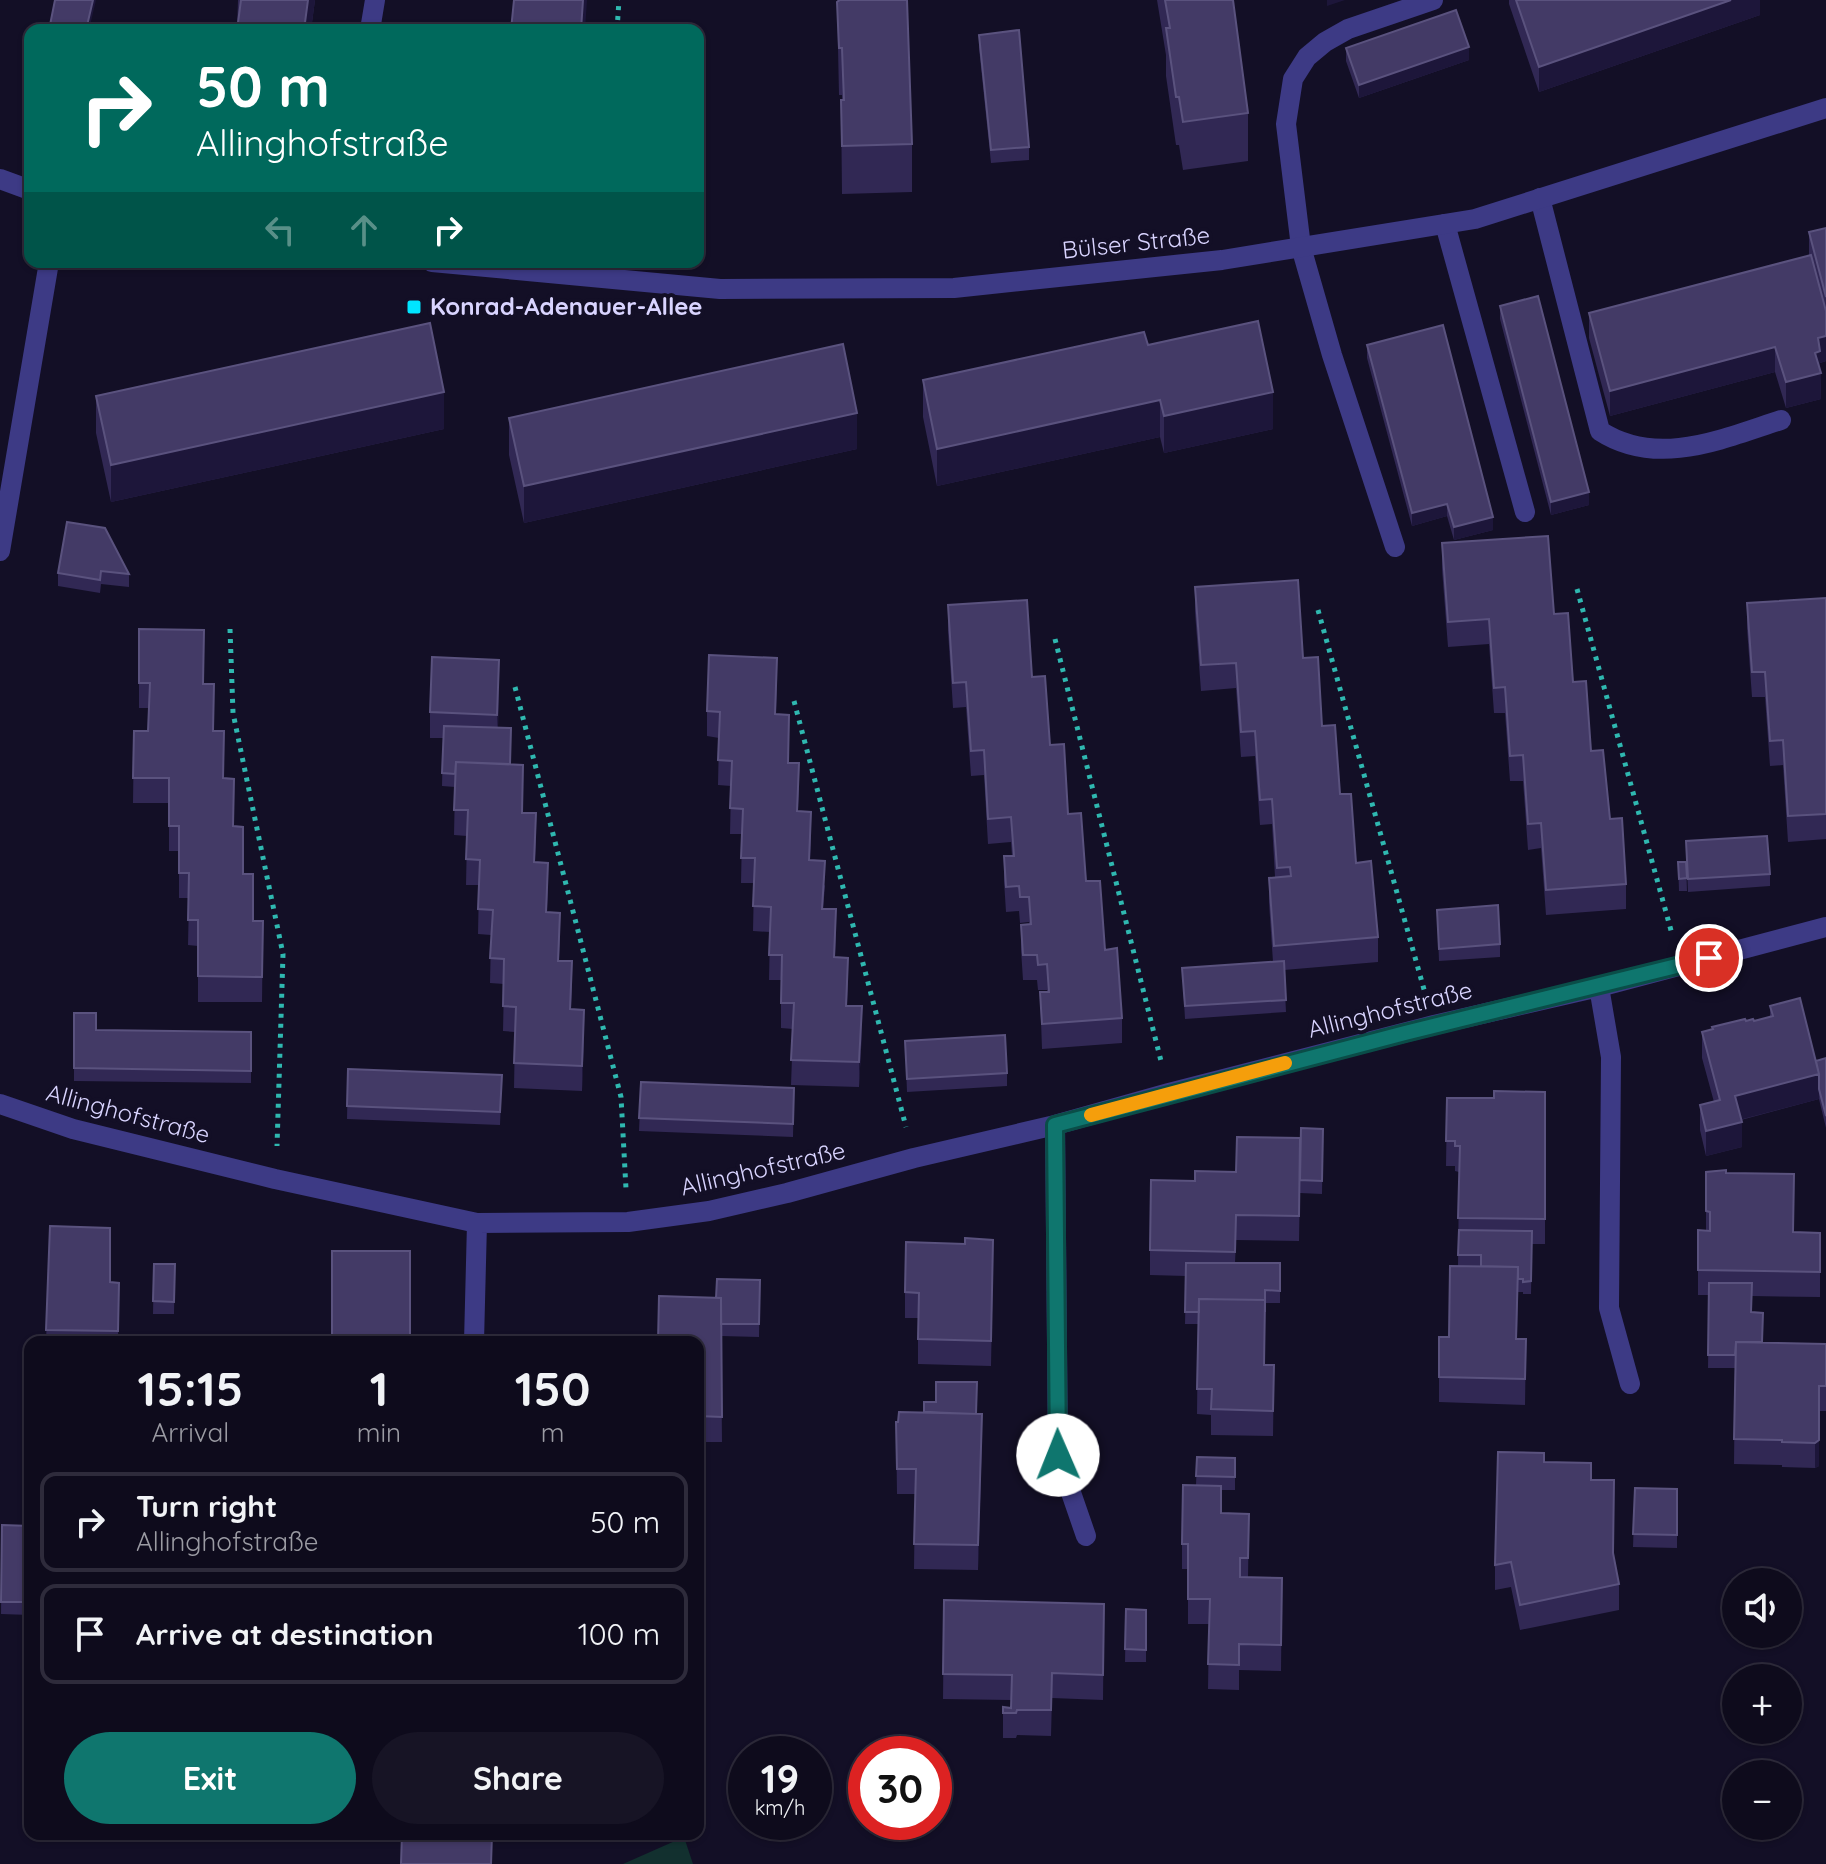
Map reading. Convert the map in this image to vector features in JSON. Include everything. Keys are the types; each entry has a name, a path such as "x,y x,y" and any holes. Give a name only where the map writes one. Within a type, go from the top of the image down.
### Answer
{"street":[{"path":"371,24 375,0"},
{"path":"1395,547 1301,247 1286,124 1293,79 1307,57 1348,29 1433,0"},
{"name":"Bülser Straße","path":"496,268 720,289 954,288 1222,260 1475,219 1826,108"},
{"path":"0,179 24,188"},
{"path":"1540,198 1600,431 1619,443 1658,450 1706,444 1781,420"},
{"path":"1445,224 1525,512"},
{"path":"0,551 48,268"},
{"name":"Allinghofstraße","path":"0,1104 73,1129 275,1179 477,1223 628,1222 709,1211 1826,927"},
{"path":"1599,987 1611,1057 1609,1308 1630,1384"},
{"path":"1055,1125 1058,1455 1086,1536"},
{"path":"474,1336 477,1223"}],"path":[{"path":"617,24 619,0"},
{"path":"1577,589 1680,966"},
{"path":"1318,610 1434,1025"},
{"path":"230,629 233,713 283,954 275,1179"},
{"path":"1055,639 1169,1093"},
{"path":"515,687 621,1097 628,1222"},
{"path":"794,701 914,1158"}],"green space":[{"path":"677,1840 685,1840 693,1864 623,1864"}],"building":[{"path":"55,0 93,0 87,24 50,24"},
{"path":"241,0 308,0 305,24 238,24"},
{"path":"514,0 583,0 581,24 512,24"},
{"path":"907,0 912,144 842,146 841,100 844,100 837,2"},
{"path":"1165,0 1233,0 1248,113 1183,122 1179,97 1176,97"},
{"path":"1516,0 1731,0 1539,67"},
{"path":"1456,10 1469,47 1359,85 1346,48"},
{"path":"1019,30 1029,147 991,150 979,35"},
{"path":"1826,228 1826,297 1809,232"},
{"path":"1811,255 1826,311 1826,336 1818,338 1820,351 1815,353 1821,373 1786,382 1775,347 1610,391 1589,313"},
{"path":"1538,296 1589,492 1551,502 1500,306"},
{"path":"1258,321 1273,392 1164,416 1160,400 937,449 923,380 1144,332 1148,345"},
{"path":"430,323 444,392 111,465 96,396"},
{"path":"1443,325 1493,517 1454,527 1447,504 1412,513 1367,345"},
{"path":"843,344 857,413 524,486 509,418"},
{"path":"67,522 105,528 129,574 101,571 100,580 58,573"},
{"path":"1548,536 1554,614 1568,613 1573,682 1586,681 1591,751 1603,750 1610,819 1622,818 1626,884 1546,890 1541,823 1528,824 1523,755 1510,756 1505,687 1494,688 1489,619 1448,622 1442,543"},
{"path":"1298,580 1303,658 1318,657 1322,726 1335,725 1340,794 1351,794 1356,863 1371,861 1378,937 1274,946 1269,878 1291,876 1290,867 1277,868 1272,799 1260,800 1255,731 1241,732 1236,663 1201,665 1195,587"},
{"path":"1826,598 1826,814 1788,816 1783,740 1770,741 1765,672 1752,672 1747,603"},
{"path":"1027,600 1032,677 1045,676 1050,745 1064,744 1068,814 1081,813 1086,881 1100,881 1105,950 1117,948 1122,1018 1042,1024 1040,992 1049,992 1047,964 1038,965 1037,955 1023,955 1021,925 1031,924 1029,897 1020,897 1019,886 1006,887 1004,856 1014,856 1011,817 988,819 984,750 971,751 966,682 953,683 948,605"},
{"path":"139,629 204,630 203,684 214,684 213,731 224,731 223,778 234,779 233,826 243,827 243,874 253,874 253,921 263,921 262,977 198,976 198,920 188,920 189,873 179,873 179,826 169,826 169,778 133,778 134,731 148,731 150,683 139,683"},
{"path":"709,655 777,658 775,714 789,715 788,763 799,763 797,811 811,812 809,860 825,861 822,909 836,909 834,957 848,958 846,1006 862,1006 859,1062 791,1060 794,1003 781,1003 782,955 769,955 771,907 753,906 755,858 741,858 743,809 730,808 732,761 718,760 720,712 707,711"},
{"path":"432,657 499,660 497,715 430,712"},
{"path":"444,726 511,728 510,764 456,762 455,774 442,773"},
{"path":"456,762 523,765 522,813 536,813 534,862 548,863 546,912 560,913 558,961 572,961 570,1009 584,1010 582,1066 514,1063 516,1007 503,1006 504,959 490,958 493,910 478,909 480,860 466,859 468,810 454,810"},
{"path":"1767,836 1770,874 1688,879 1686,841"},
{"path":"1678,862 1686,862 1687,878 1679,879"},
{"path":"1498,905 1500,944 1439,949 1437,910"},
{"path":"1284,961 1286,1000 1185,1006 1182,968"},
{"path":"1800,998 1819,1074 1735,1096 1742,1122 1706,1131 1700,1105 1720,1100 1702,1032 1745,1019 1754,1021 1773,1016 1770,1006"},
{"path":"74,1013 96,1013 96,1030 251,1032 251,1071 74,1068"},
{"path":"1005,1035 1007,1073 907,1079 905,1041"},
{"path":"1826,1058 1826,1116 1816,1061"},
{"path":"348,1069 502,1075 500,1112 347,1106"},
{"path":"641,1082 794,1088 793,1124 639,1118"},
{"path":"1494,1091 1545,1092 1545,1219 1458,1218 1460,1146 1455,1146 1455,1141 1446,1141 1447,1098 1494,1098"},
{"path":"1301,1128 1323,1129 1322,1181 1300,1180"},
{"path":"1237,1137 1300,1138 1299,1216 1236,1215 1235,1252 1150,1250 1151,1180 1195,1181 1195,1171 1236,1172"},
{"path":"1726,1170 1726,1173 1794,1174 1793,1232 1820,1233 1820,1272 1698,1270 1698,1230 1710,1231 1710,1212 1706,1211 1706,1172"},
{"path":"50,1226 110,1228 110,1282 119,1283 118,1331 46,1330"},
{"path":"1459,1230 1532,1231 1531,1281 1518,1279 1518,1267 1481,1266 1481,1255 1458,1255"},
{"path":"965,1238 993,1240 991,1341 918,1339 919,1293 905,1292 906,1242 965,1244"},
{"path":"332,1251 410,1251 410,1336 332,1336"},
{"path":"1186,1263 1280,1263 1280,1291 1265,1290 1265,1300 1199,1299 1199,1312 1185,1312"},
{"path":"154,1264 175,1264 174,1302 153,1301"},
{"path":"1450,1266 1518,1267 1516,1339 1526,1339 1525,1379 1439,1377 1439,1337 1449,1337"},
{"path":"717,1279 760,1280 759,1324 721,1324 721,1298 716,1298"},
{"path":"1709,1283 1752,1283 1751,1312 1763,1313 1762,1342 1736,1342 1735,1355 1708,1355"},
{"path":"659,1296 721,1298 722,1417 704,1416 704,1336 658,1336"},
{"path":"1199,1299 1265,1300 1264,1365 1274,1365 1273,1411 1211,1409 1212,1389 1197,1389"},
{"path":"1736,1342 1826,1344 1826,1386 1819,1386 1819,1440 1815,1443 1734,1439"},
{"path":"936,1382 977,1382 976,1414 924,1412 924,1402 936,1402"},
{"path":"899,1412 982,1414 978,1545 914,1544 916,1469 897,1469 896,1422"},
{"path":"1498,1452 1544,1453 1544,1462 1591,1463 1591,1480 1614,1480 1613,1553 1619,1584 1520,1605 1511,1562 1495,1565"},
{"path":"1197,1457 1235,1458 1235,1477 1196,1476"},
{"path":"1183,1485 1221,1486 1221,1513 1249,1514 1248,1558 1240,1558 1240,1577 1282,1578 1281,1645 1239,1644 1239,1665 1208,1664 1210,1599 1188,1599 1188,1544 1182,1544"},
{"path":"1635,1488 1677,1489 1677,1535 1633,1534"},
{"path":"2,1525 24,1526 24,1602 1,1602"},
{"path":"944,1600 1104,1604 1103,1675 1052,1673 1051,1710 1003,1713 1003,1707 1011,1708 1012,1675 943,1674"},
{"path":"1126,1609 1146,1610 1146,1650 1125,1649"},
{"path":"402,1840 492,1840 491,1864 401,1864"}],"slow traffic":[{"path":"1091,1115 1285,1063"}],"place":[{"name":"Konrad-Adenauer-Allee","path":"414,307"}],"route":[{"path":"1058,1455 1055,1125 1169,1093 1709,958"}]}
